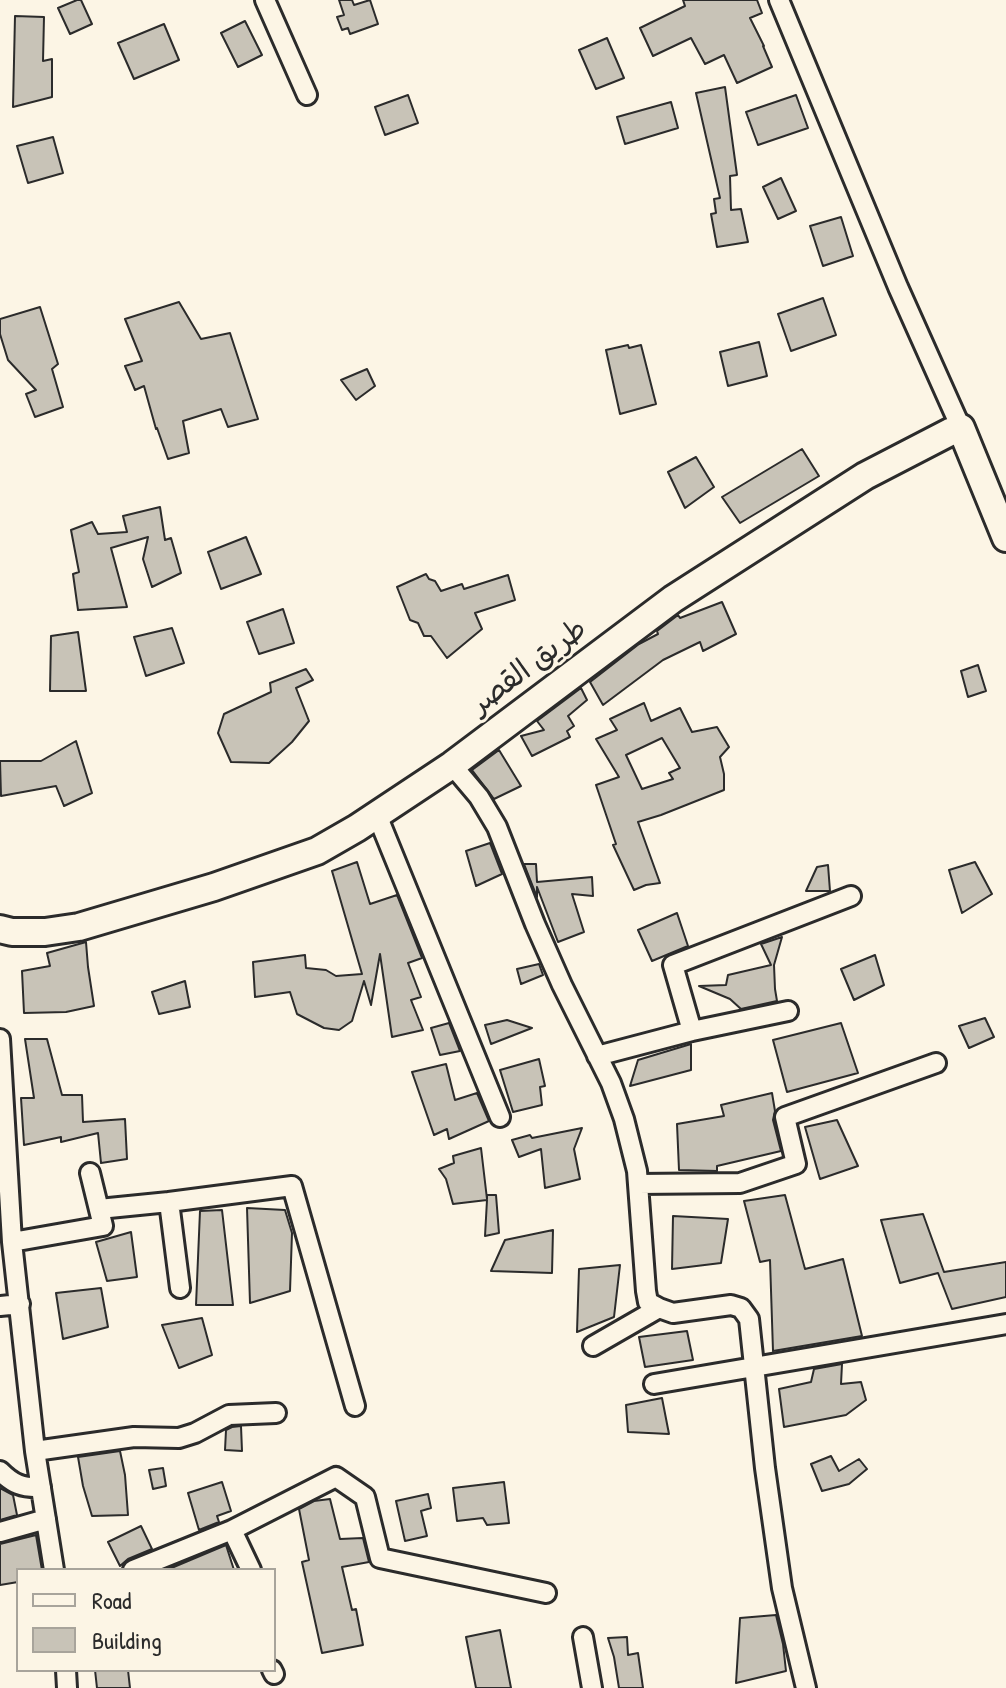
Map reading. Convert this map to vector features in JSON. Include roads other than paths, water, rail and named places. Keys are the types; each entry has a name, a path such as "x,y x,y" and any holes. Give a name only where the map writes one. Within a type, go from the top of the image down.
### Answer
{"street":[{"path":"265,0 307,95"},
{"path":"779,0 1006,538"},
{"name":"طريق القصر","path":"0,929 45,932 79,927 214,887 317,851 452,765 673,599 865,476 961,428"},
{"path":"452,765 479,797 497,827 540,936 611,1083 637,1171 648,1302 673,1313 731,1305 741,1308 749,1319 782,1588 806,1688"},
{"path":"377,815 500,1117"},
{"path":"692,1031 673,965 851,896"},
{"path":"597,1056 692,1031 788,1011"},
{"path":"0,1039 12,1242 35,1451 54,1568"},
{"path":"638,1184 740,1183 796,1164 785,1117 936,1063"},
{"path":"12,1242 103,1226 90,1173"},
{"path":"99,1209 292,1186 355,1406"},
{"path":"169,1202 180,1288"},
{"path":"0,1306 20,1304"},
{"path":"593,1346 659,1308"},
{"path":"654,1384 1006,1324"},
{"path":"35,1451 134,1437 179,1438 229,1415 276,1413"},
{"path":"0,1471 21,1487 41,1487"},
{"path":"138,1568 232,1530 336,1477 365,1497 380,1558 546,1593"},
{"path":"0,1532 46,1519"},
{"path":"232,1530 250,1568"},
{"path":"583,1637 592,1688"}]}
